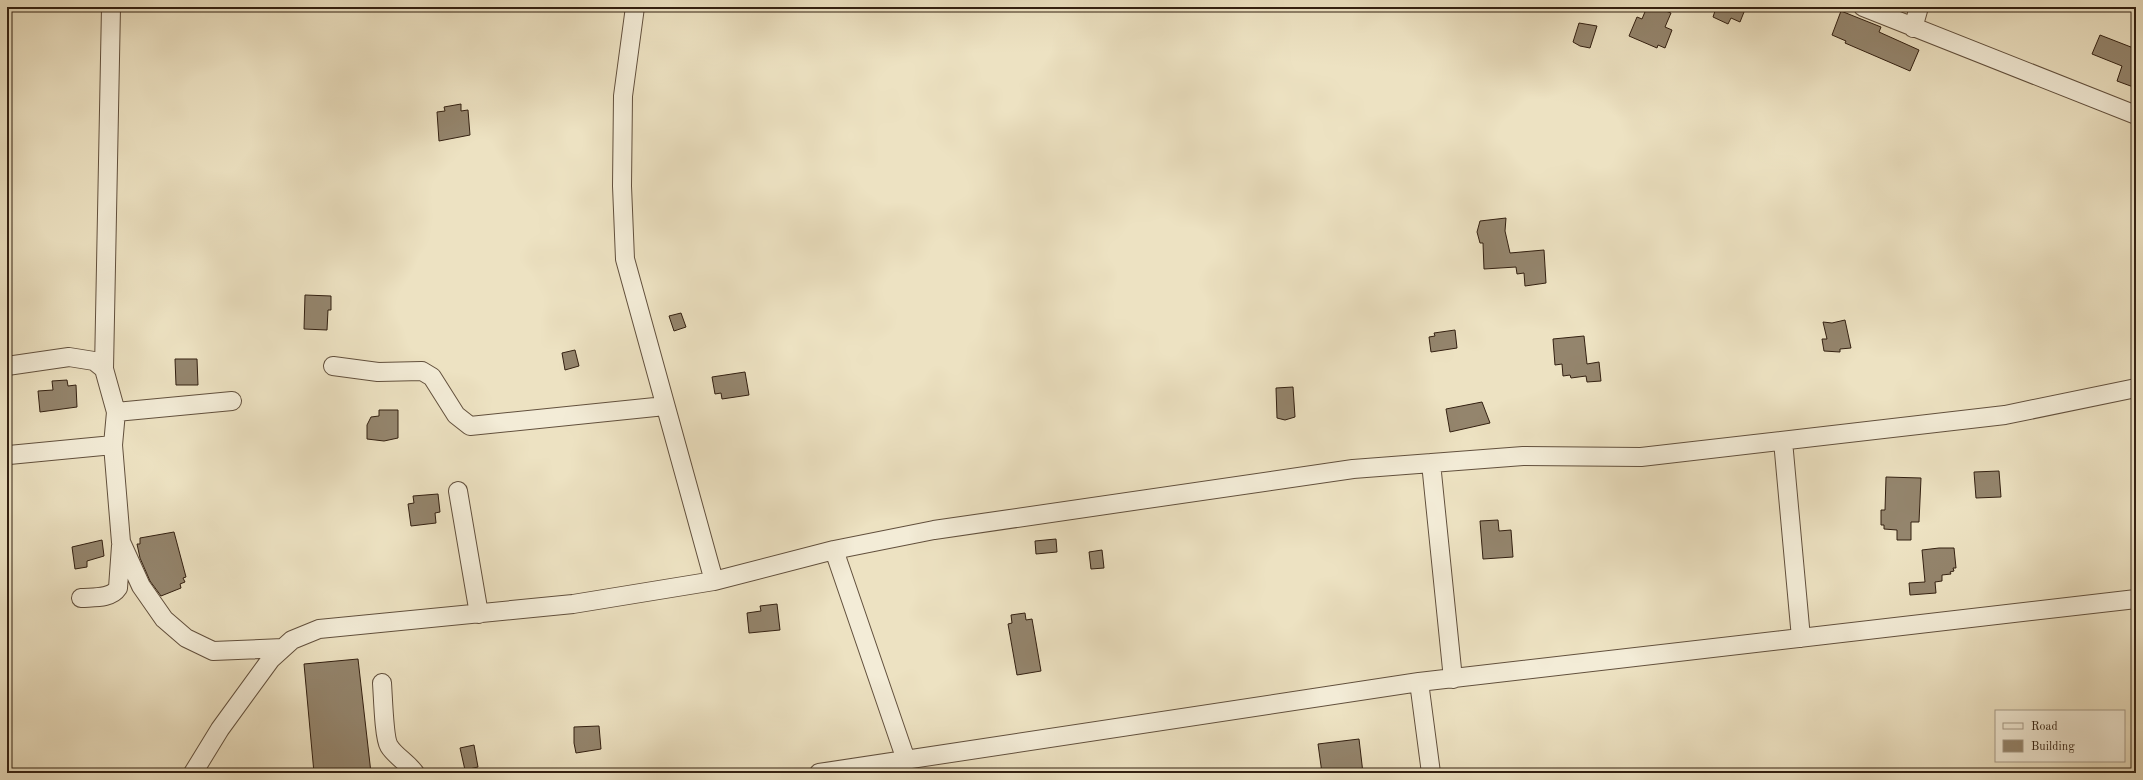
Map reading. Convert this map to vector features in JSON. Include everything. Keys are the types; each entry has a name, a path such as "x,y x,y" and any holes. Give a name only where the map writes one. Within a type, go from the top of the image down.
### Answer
{"street":[{"path":"81,598 111,595 116,592 118,588 121,542 113,445 116,412 104,369 111,7"},
{"path":"635,7 623,96 622,186 625,259 714,581"},
{"path":"1863,7 2136,115"},
{"path":"1913,28 1919,7"},
{"path":"7,366 69,357 94,361 104,369"},
{"path":"333,366 378,372 422,371 432,377 456,415 470,426 665,406"},
{"path":"192,773 220,729 271,659 292,640 319,629 573,604 714,581 834,550 934,530 1338,471 1523,456 1641,457 2005,415 2136,388"},
{"path":"116,412 232,401"},
{"path":"1783,441 1801,638"},
{"path":"9,455 113,445"},
{"path":"1431,463 1453,679"},
{"path":"458,491 479,614"},
{"path":"121,542 141,586 164,619 186,638 213,651 283,648"},
{"path":"834,550 906,760"},
{"path":"819,773 1419,682 2136,599"},
{"path":"1419,682 1431,773"},
{"path":"382,683 388,744 395,755 406,761 415,773"}],"building":[{"path":"1647,7 1655,7 1671,13 1665,27 1672,30 1665,48 1658,45 1657,48 1629,36 1637,17 1642,19"},
{"path":"1705,7 1746,7 1740,22 1731,18 1728,24 1713,17 1715,11"},
{"path":"1841,11 1881,27 1879,32 1919,50 1910,71 1845,43 1846,41 1832,35"},
{"path":"1579,23 1597,26 1590,48 1580,46 1573,42"},
{"path":"2100,35 2136,49 2136,88 2117,81 2122,66 2092,54"},
{"path":"461,104 461,111 468,110 470,135 439,141 437,112 445,111 444,107"},
{"path":"1506,218 1505,231 1510,253 1544,250 1546,283 1525,286 1524,273 1517,274 1516,267 1484,269 1483,243 1480,243 1477,232 1480,221"},
{"path":"305,295 331,296 331,310 328,310 327,330 304,329"},
{"path":"681,313 686,327 674,331 669,316"},
{"path":"1845,320 1851,348 1840,349 1840,352 1824,351 1822,339 1827,339 1823,322 1832,323"},
{"path":"1455,330 1457,348 1431,352 1429,337 1435,336 1434,333"},
{"path":"1584,336 1587,364 1599,362 1601,381 1587,382 1586,376 1571,378 1570,375 1563,376 1562,364 1555,365 1553,339"},
{"path":"575,350 579,366 565,370 562,353"},
{"path":"175,359 197,359 198,385 176,385"},
{"path":"745,372 749,395 722,399 721,393 715,394 712,377"},
{"path":"67,380 68,386 76,385 77,407 40,412 38,391 53,390 52,381"},
{"path":"1293,387 1295,417 1285,420 1277,418 1276,388"},
{"path":"1482,402 1490,423 1450,432 1446,409"},
{"path":"379,410 398,410 398,438 384,441 367,439 367,425 371,417 379,416"},
{"path":"1999,471 2001,497 1976,498 1974,472"},
{"path":"1886,477 1921,478 1919,522 1911,522 1911,540 1897,540 1897,530 1884,529 1884,525 1881,525 1881,510 1885,510"},
{"path":"438,494 440,512 435,513 436,523 411,526 408,504 414,503 413,496"},
{"path":"1498,520 1499,531 1511,530 1513,557 1483,559 1480,521"},
{"path":"174,532 186,577 183,578 185,582 180,584 181,588 161,596 150,581 140,558 137,544 140,544 140,538"},
{"path":"1056,539 1057,552 1036,554 1035,541"},
{"path":"102,540 104,556 87,561 87,567 75,569 72,547"},
{"path":"1954,548 1956,568 1953,568 1954,571 1950,572 1951,574 1942,575 1942,581 1935,582 1936,593 1910,595 1909,583 1925,582 1922,550"},
{"path":"1102,550 1104,568 1091,569 1089,552"},
{"path":"777,604 780,630 749,633 747,613 761,611 760,606"},
{"path":"1025,613 1026,620 1032,619 1041,671 1017,675 1008,624 1012,623 1011,615"},
{"path":"358,659 371,773 314,773 304,664"},
{"path":"599,726 601,749 576,753 574,743 574,727"},
{"path":"1359,739 1363,773 1322,773 1318,744"},
{"path":"474,745 478,767 465,770 460,748"}]}
